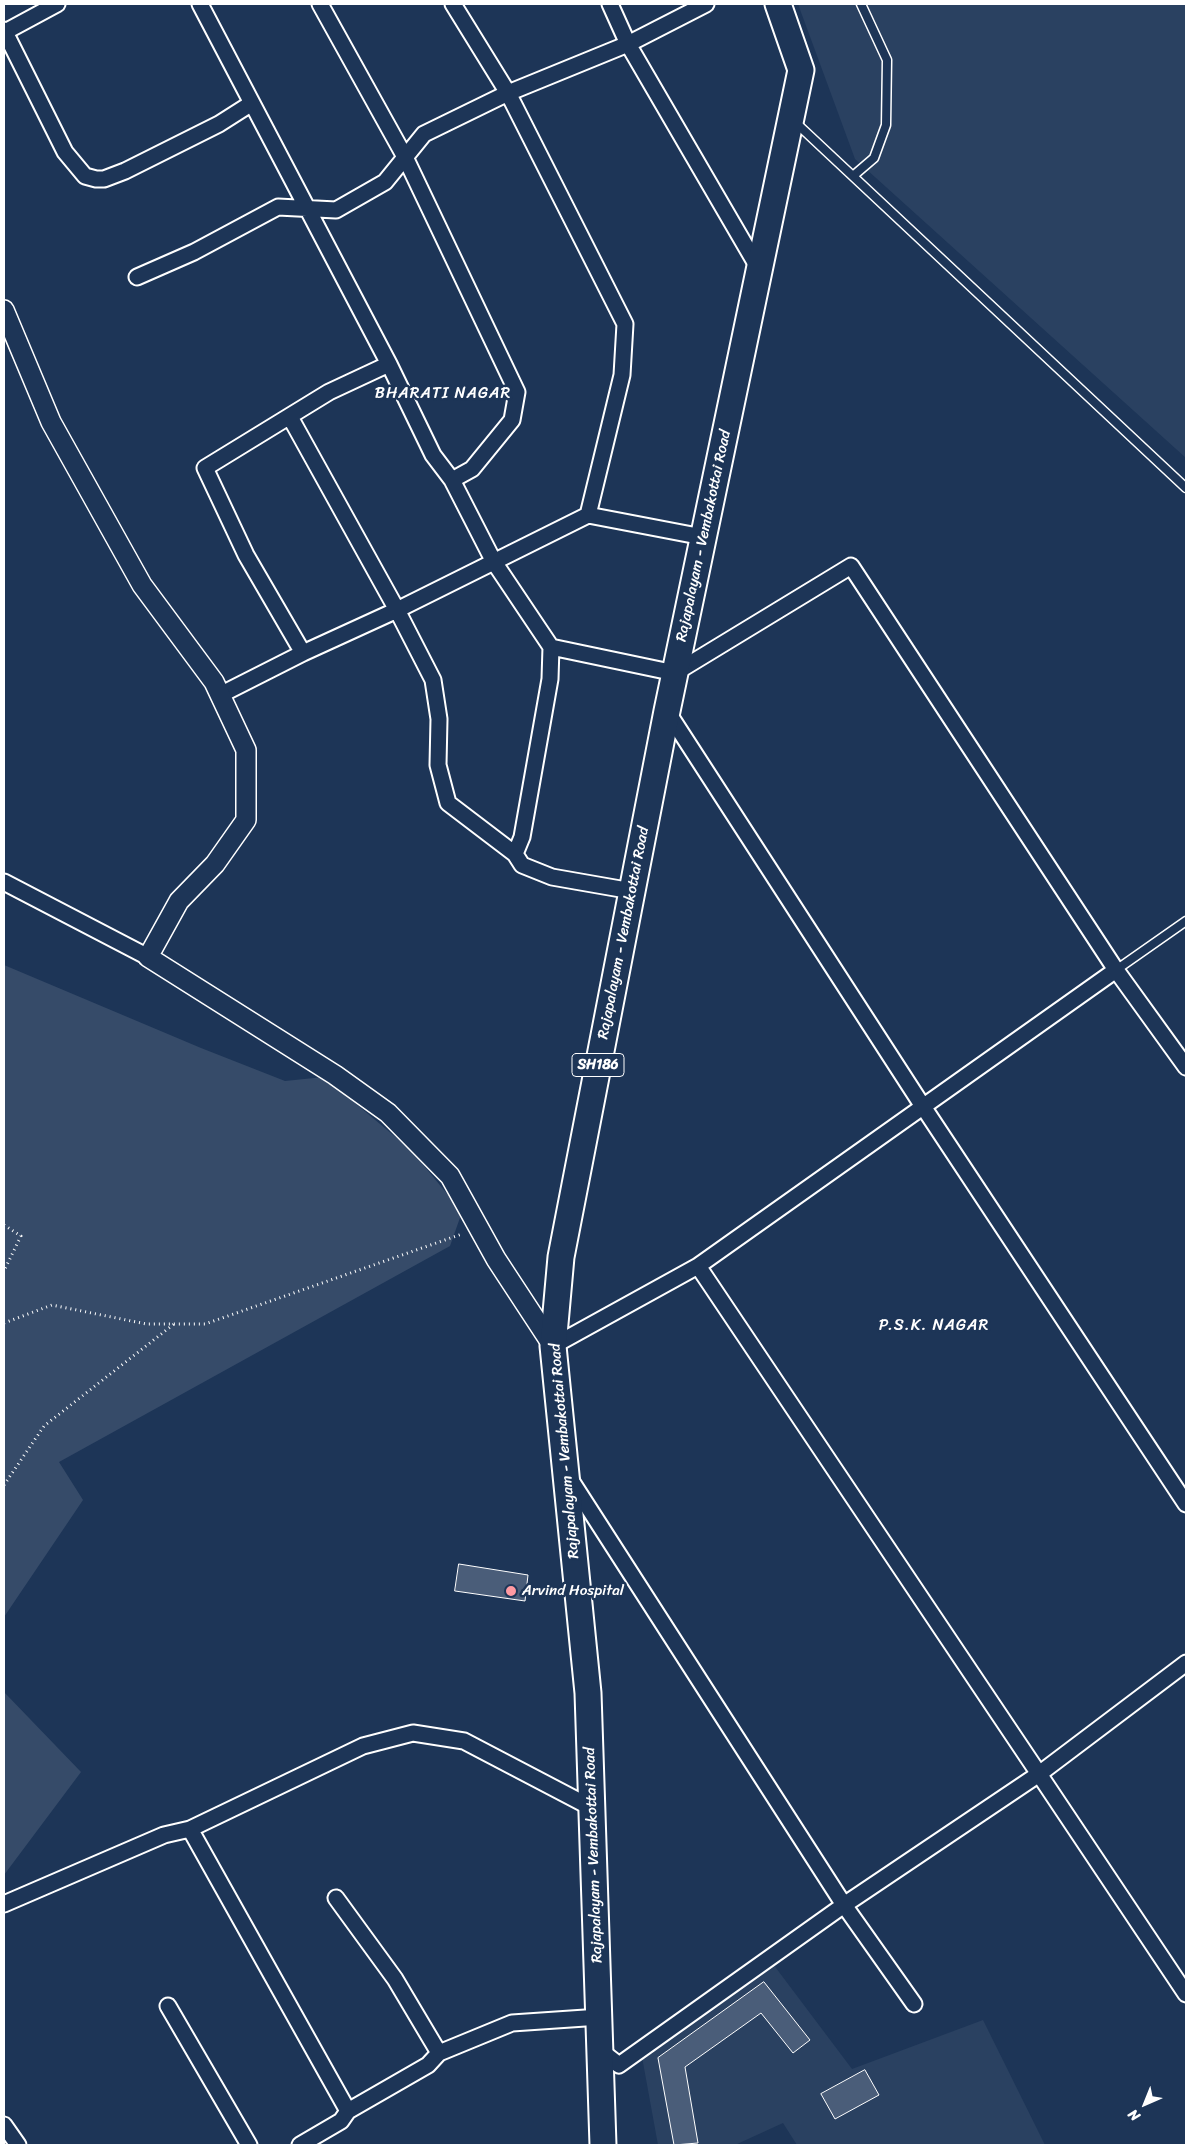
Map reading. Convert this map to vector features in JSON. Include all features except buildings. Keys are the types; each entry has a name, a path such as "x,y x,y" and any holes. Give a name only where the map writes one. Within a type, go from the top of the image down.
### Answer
{"main road":[{"name":"Rajapalayam - Vembakottai Road","path":"604,2145 588,1693 554,1346 561,1257 667,711 801,70 778,4"}],"street":[{"path":"58,4 4,31 65,152 85,176 104,179 126,171 219,124 252,103"},
{"path":"200,4 308,207 389,364 433,455 452,480 494,562 551,647 550,679 522,837 515,854"},
{"path":"320,4 404,157 518,392 512,420 472,469 452,480"},
{"path":"454,4 508,93 625,324 622,375 588,515"},
{"path":"610,4 628,44 759,269"},
{"path":"137,277 194,252 278,206 336,210 385,182 424,134 508,93 628,44 706,4"},
{"path":"4,310 52,422 142,585 214,682 246,750 246,820 215,864 179,901 148,957"},
{"path":"303,654 246,555 205,468 330,392 389,364"},
{"path":"290,417 398,610 433,680 439,719 438,765 448,803 515,854 522,865 552,877 632,891"},
{"path":"220,695 398,610 588,515 703,537"},
{"path":"551,647 675,674 851,566 1116,970 1186,1067"},
{"path":"667,711 922,1106 1186,1504"},
{"path":"4,882 148,957 335,1075 388,1112 450,1176 496,1259 554,1346 698,1266 1116,970"},
{"path":"698,1266 1186,1994"},
{"path":"566,1474 844,1905 914,2004"},
{"path":"601,2051 619,2065 844,1905 1039,1774 1186,1663"},
{"path":"4,1904 164,1835 190,1829 363,1746 413,1733 464,1741 592,1808"},
{"path":"190,1829 348,2111"},
{"path":"336,1898 395,1979 440,2053"},
{"path":"168,2006 249,2145"},
{"path":"300,2145 341,2121 348,2111 428,2065 440,2053 512,2023 600,2016"},
{"path":"4,2124 18,2145"}],"lane":[{"path":"853,176 874,158 886,126 887,60 861,4"},
{"path":"791,118 1186,488"},
{"path":"1116,970 1186,921"}],"path":[{"path":"4,1225 21,1236 4,1271"},
{"path":"4,1323 52,1305 146,1324 205,1324 479,1228"},
{"path":"4,1485 44,1426 174,1324"}],"shaded area":[{"path":"798,4 1186,4 1186,458 855,159"},
{"path":"4,965 201,1048 285,1081 324,1077 411,1150 462,1212 450,1246 59,1462 83,1500 4,1617"},
{"path":"4,1692 81,1772 4,1875"},
{"path":"773,1964 852,2069 983,2020 1045,2145 797,2145 783,2123 735,2145 658,2145 642,2057"}],"place":[{"name":"Arvind Hospital","path":"511,1591"}],"district":[{"name":"BHARATI NAGAR","path":"443,394"},
{"name":"P.S.K. NAGAR","path":"934,1326"}]}
